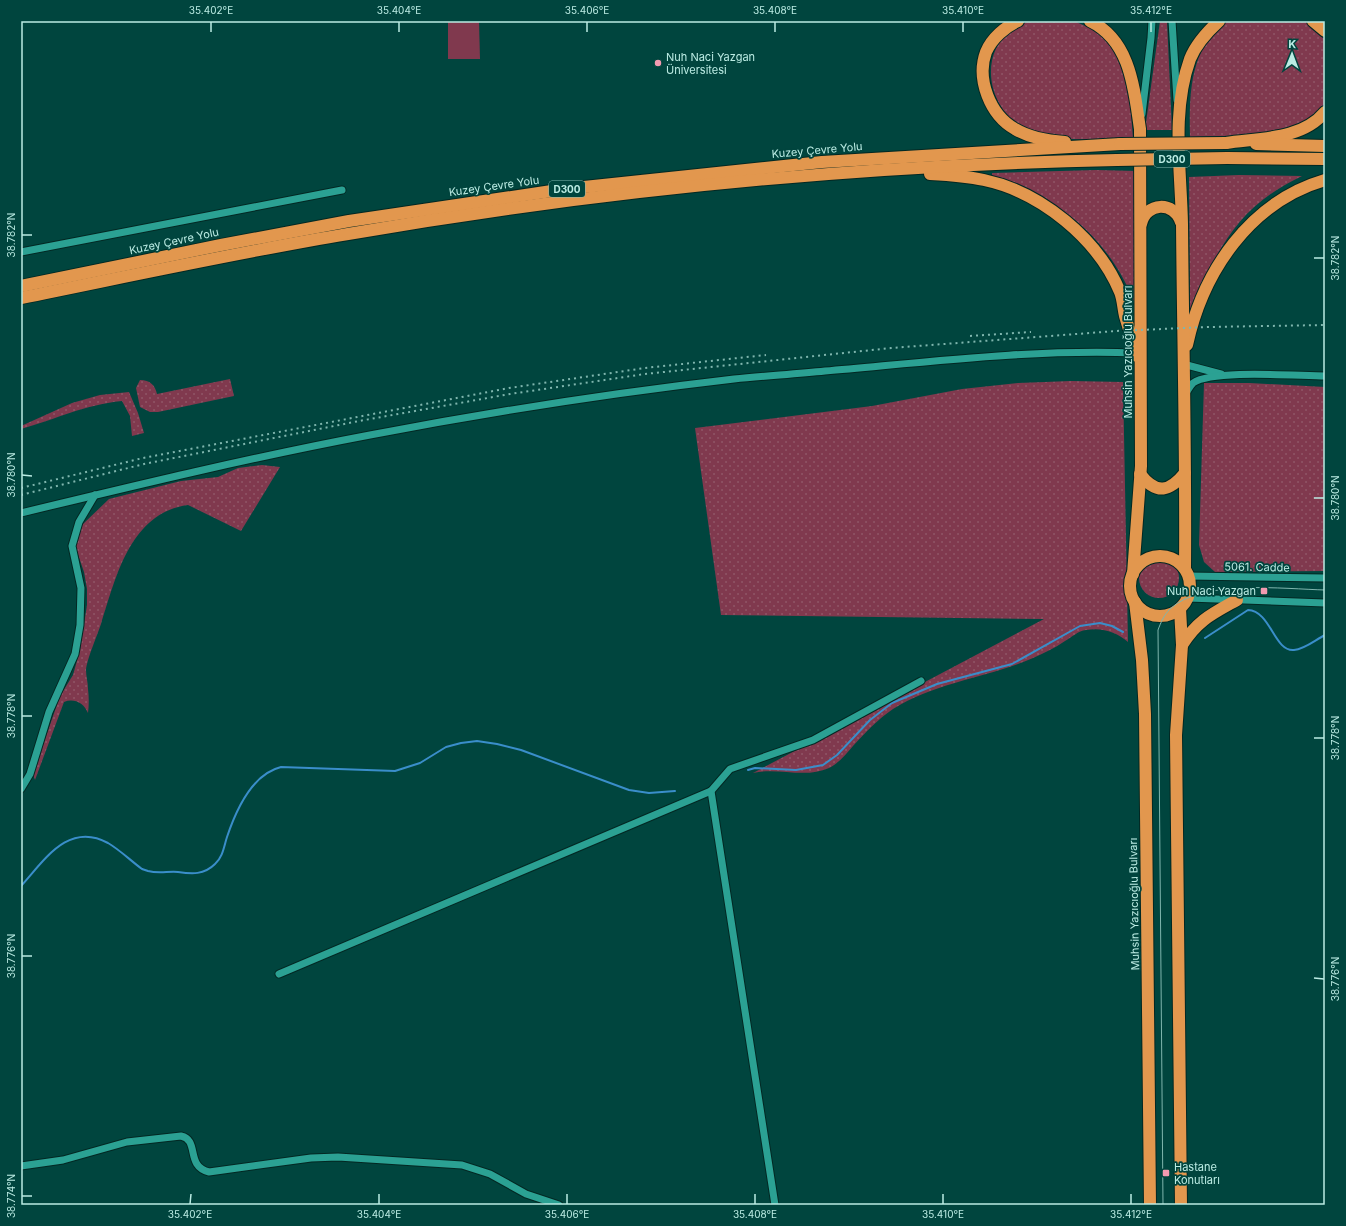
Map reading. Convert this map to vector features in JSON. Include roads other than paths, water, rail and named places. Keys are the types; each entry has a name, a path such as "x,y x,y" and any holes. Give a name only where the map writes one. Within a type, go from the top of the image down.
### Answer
{"highway":[{"path":"1018,21 1008,26 995,38 986,52 983,68 984,85 990,101 999,116 1014,129 1034,138 1057,142 1120,144"},
{"name":"Muhsin Yazıcıoğlu Bulvarı","path":"1090,21 1106,32 1117,45 1127,61 1132,80 1140,129 1140,474 1132,574"},
{"path":"1187,572 1176,561 1160,556 1144,561 1132,574 1130,591 1135,602 1143,611 1153,615 1166,616 1180,609 1188,598 1190,590 1187,572 1182,222 1178,124 1183,86 1190,59 1203,36 1219,21"},
{"path":"1313,21 1325,32"},
{"path":"1226,143 1294,133 1309,127 1325,112"},
{"name":"D300","path":"1120,144 1226,143 1325,146"},
{"name":"Kuzey Çevre Yolu","path":"21,286 221,245 349,221 565,189 822,162 1120,144"},
{"name":"D300","path":"21,298 223,256 350,233 494,211 662,190 1006,162 1227,158 1325,159"},
{"path":"797,178 924,174 957,176 985,180 1010,188 1032,199 1066,221 1104,261 1121,294 1141,374"},
{"path":"1183,364 1195,316 1212,275 1233,242 1245,229 1273,206 1294,193 1325,180"},
{"path":"1141,224 1146,212 1162,206 1174,211 1182,222"},
{"path":"1140,474 1151,486 1162,489 1173,486 1185,473"},
{"path":"1182,645 1193,628 1203,620 1237,600"},
{"name":"Muhsin Yazıcıoğlu Bulvarı","path":"1135,602 1141,653 1145,714 1150,1205"},
{"path":"1180,609 1182,645 1176,735 1181,1205"}],"street":[{"path":"1140,129 1152,21"},
{"path":"1172,21 1178,124"},
{"path":"21,252 342,190"},
{"path":"21,513 216,467 368,435 518,409 625,393 735,379 926,362 1069,352 1136,353"},
{"path":"1183,364 1223,375"},
{"path":"1184,398 1192,384 1200,380 1223,375 1325,376"},
{"path":"21,789 30,774 49,712 68,673 76,650 80,625 81,588 72,546 79,522 95,495"},
{"name":"5061. Cadde","path":"1187,572 1325,578"},
{"path":"1188,598 1325,603"},
{"path":"278,974 711,792 730,769 813,740 921,681"},
{"path":"711,792 775,1205"},
{"path":"21,1166 63,1160 127,1142 180,1136 186,1138 190,1142 196,1164 201,1169 209,1172 312,1158 338,1157 462,1165 490,1174 526,1194 560,1205"}],"waterway":[{"path":"1205,638 1248,610 1256,612 1262,617 1282,645 1287,649 1294,650 1302,648 1325,635"},
{"path":"748,770 755,768 796,770 823,765 837,755 870,720 892,703 937,684 1012,664 1080,626 1100,623 1112,626 1123,632"},
{"path":"21,886 58,847 69,840 81,837 94,838 108,843 142,869 148,871 198,873 207,870 211,868 220,858 235,816 246,794 262,777 281,767 395,771 420,763 446,747 477,741 521,750 629,790 649,793 675,791"}],"tram line":[{"path":"1163,1205 1158,630 1170,609 1184,600 1202,593 1244,588 1325,590"}],"railway":[{"path":"21,495 144,464 359,421 510,394 645,374 891,348 1116,331 1208,327 1325,325"},
{"path":"970,336 1031,332"},
{"path":"21,488 143,458 509,388 645,368 766,355"}],"place":[{"name":"Nuh Naci Yazgan Üniversitesi","path":"658,63"},
{"name":"Nuh Naci Yazgan","path":"1264,591"},
{"name":"Hastane Konutları","path":"1166,1173"}]}
